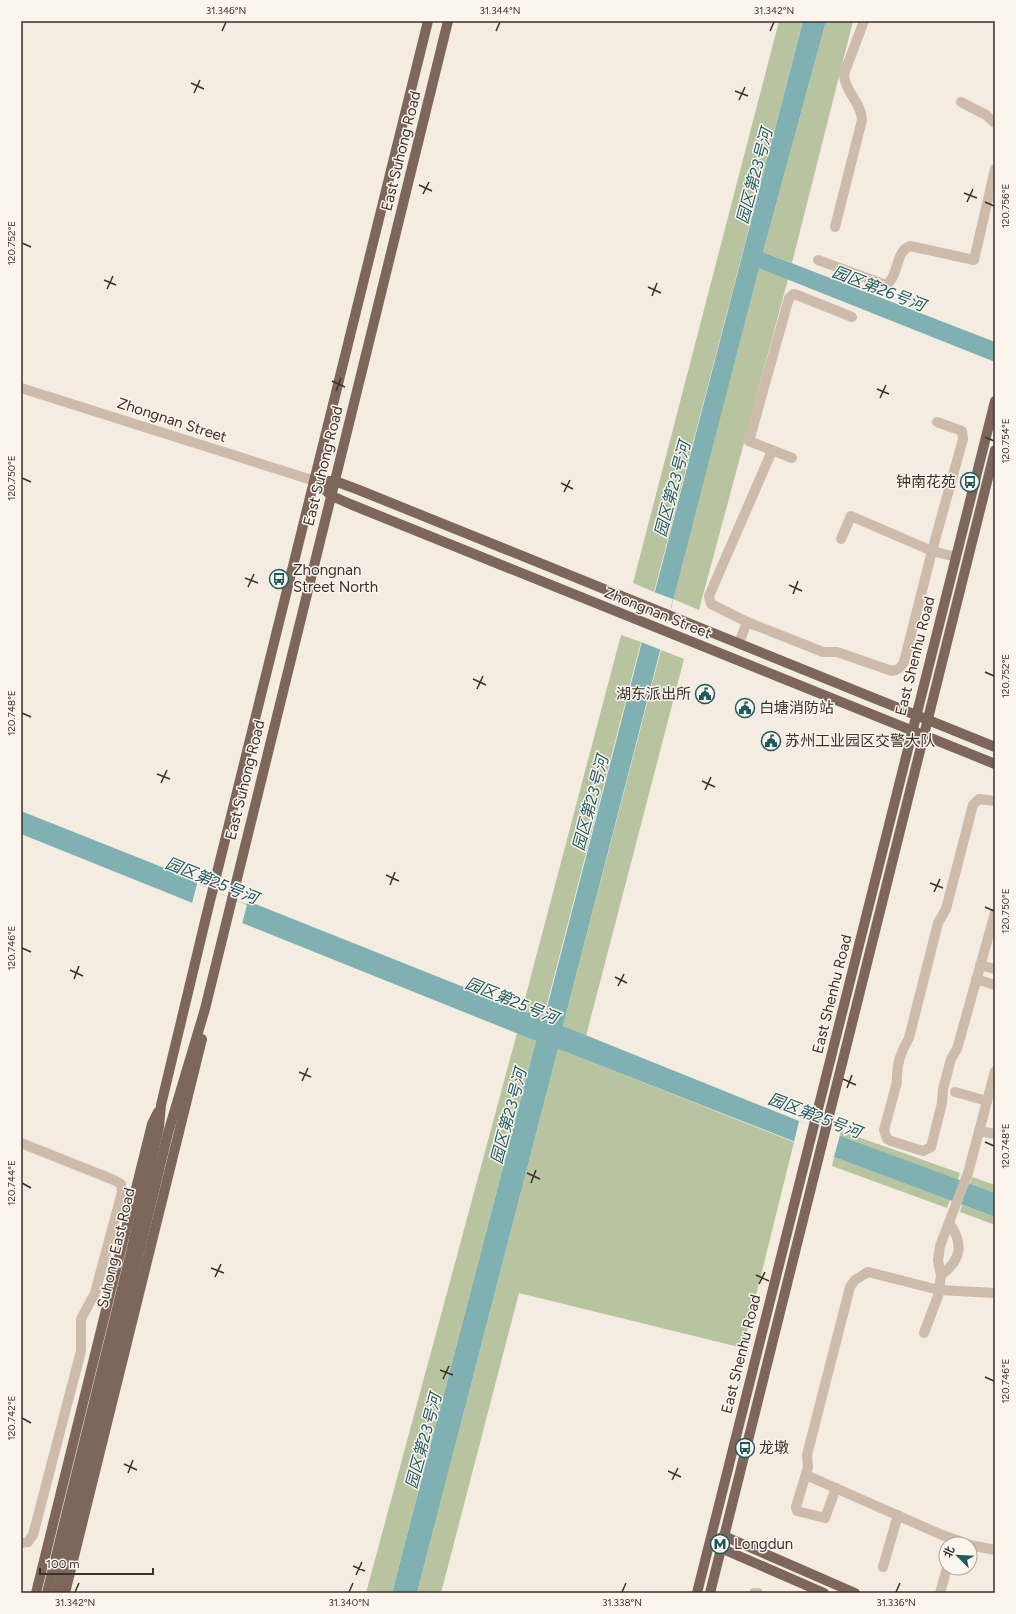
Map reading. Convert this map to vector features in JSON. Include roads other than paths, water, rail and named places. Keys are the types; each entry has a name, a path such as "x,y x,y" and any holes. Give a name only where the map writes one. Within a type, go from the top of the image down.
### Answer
{"main road":[{"name":"East Suhong Road","path":"208,909 428,21"},
{"name":"East Suhong Road","path":"227,917 448,21"},
{"name":"East Shenhu Road","path":"697,1593 995,401"},
{"name":"East Shenhu Road","path":"710,1593 995,450"},
{"name":"Zhongnan Street","path":"314,481 335,481 995,747"},
{"name":"Zhongnan Street","path":"314,481 332,496 646,625 995,764"},
{"name":"Suhong East Road","path":"57,1593 87,1450 159,1127 162,1104 208,909"},
{"name":"Suhong East Road","path":"47,1593 87,1450 168,1133 205,1009 227,917"},
{"path":"65,1593 201,1043 205,1009"},
{"path":"36,1593 152,1124 162,1104"},
{"path":"709,1542 724,1536 855,1593"},
{"path":"709,1542 721,1549 824,1593"}],"street":[{"path":"835,227 862,120 862,114 846,83 844,74 864,21"},
{"path":"961,102 986,115 995,123"},
{"path":"818,260 886,285 891,281 904,250 910,246 974,260 995,168"},
{"path":"792,458 749,441 789,298 794,294 797,294 852,317"},
{"name":"Zhongnan Street","path":"21,388 314,481"},
{"path":"772,451 709,596 711,604 714,607 747,622 823,652 836,652 892,671 897,670 904,662 963,435 958,429 936,422"},
{"path":"841,539 851,516 932,551 956,557"},
{"path":"739,643 747,622"},
{"path":"995,801 979,798 973,806 946,909 938,923 909,1038 903,1048 897,1074 897,1082 884,1130 887,1139 891,1142 923,1151 931,1147 942,1103 942,1089 956,1049 995,914"},
{"path":"980,965 995,969"},
{"path":"976,979 995,984"},
{"path":"924,1333 939,1290 941,1275 938,1254 968,1174 995,1071"},
{"path":"955,1092 987,1101"},
{"path":"979,1131 995,1134"},
{"path":"21,1143 114,1180 121,1184 122,1188 95,1293 81,1319 81,1351 33,1535 28,1542 21,1543"},
{"path":"941,1275 953,1264 958,1252 959,1244 956,1234 950,1224"},
{"path":"836,1488 824,1518 801,1513 796,1507 806,1475 809,1447 850,1287 855,1280 868,1272 939,1290 995,1293"},
{"path":"806,1475 942,1536"},
{"path":"883,1567 898,1515"},
{"path":"978,1546 995,1550"},
{"path":"940,1593 945,1576"}],"water":[{"path":"803,21 826,21 763,252 995,342 995,362 759,268 563,1026 799,1121 995,1193 995,1217 834,1157 558,1049 417,1593 392,1593 536,1041 21,834 21,811 197,881 197,884 243,903 247,904 248,901 544,1019"}],"place":[{"name":"钟南花苑","path":"970,482"},
{"name":"Zhongnan Street North","path":"279,579"},
{"name":"湖东派出所","path":"705,694"},
{"name":"白塘消防站","path":"745,708"},
{"name":"苏州工业园区交警大队","path":"771,741"},
{"name":"龙墩","path":"745,1448"},
{"name":"Longdun","path":"720,1544"}],"water label":[{"name":"园区第23号河","path":"754,176"},
{"name":"园区第26号河","path":"879,288"},
{"name":"园区第23号河","path":"672,489"},
{"name":"园区第23号河","path":"590,803"},
{"name":"园区第25号河","path":"212,880"},
{"name":"园区第25号河","path":"512,1000"},
{"name":"园区第25号河","path":"815,1115"},
{"name":"园区第23号河","path":"508,1116"},
{"name":"园区第23号河","path":"423,1441"}]}
